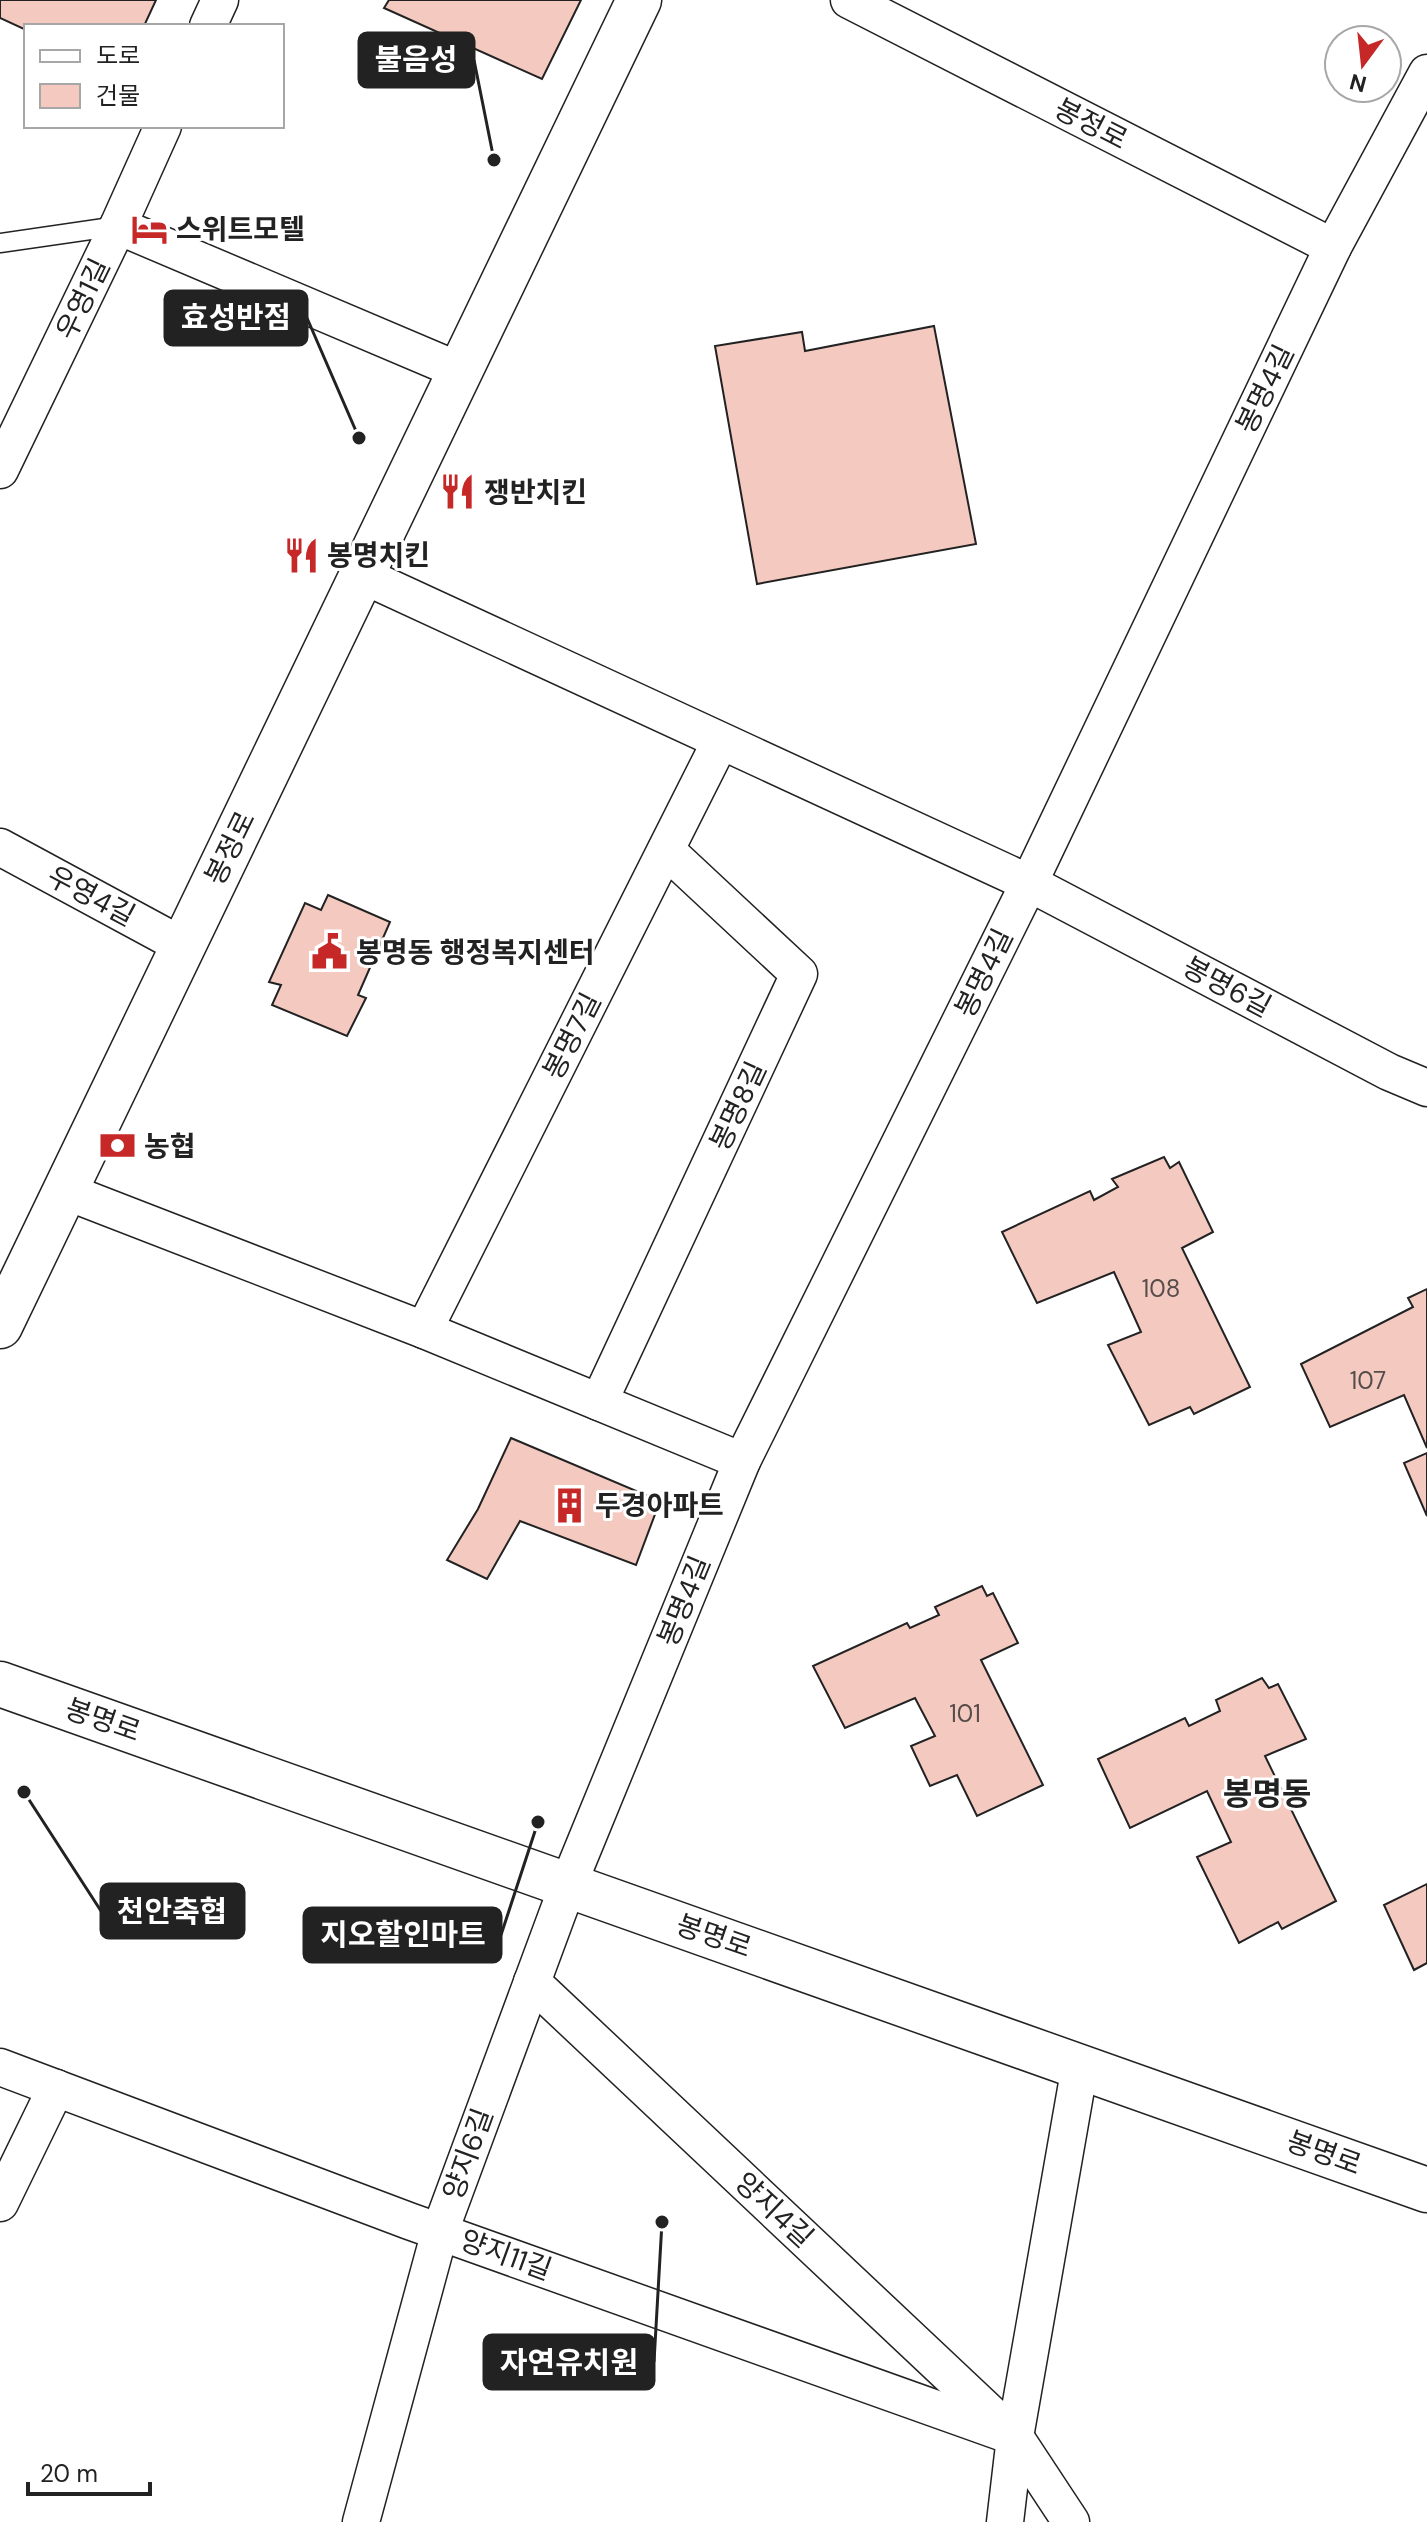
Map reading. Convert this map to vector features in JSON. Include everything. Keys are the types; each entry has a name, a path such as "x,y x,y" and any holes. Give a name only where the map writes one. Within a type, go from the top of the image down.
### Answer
{"street":[{"path":"209,24 220,0"},
{"name":"봉정로","path":"0,1326 639,0"},
{"name":"봉정로","path":"849,0 1333,247"},
{"name":"봉명4길","path":"568,1885 742,1461 1029,883 1333,247 1427,73"},
{"name":"우영1길","path":"0,470 162,128"},
{"path":"118,226 460,371"},
{"path":"362,575 1029,883"},
{"name":"봉명7길","path":"424,1330 720,742"},
{"name":"우영4길","path":"0,847 183,946"},
{"name":"봉명8길","path":"599,1402 799,974 666,850"},
{"name":"봉명6길","path":"1029,883 1375,1064 1427,1088"},
{"path":"65,1191 424,1330 742,1461"},
{"name":"봉명로","path":"0,1684 1427,2190"},
{"name":"양지6길","path":"361,2522 440,2231 568,1885"},
{"name":"양지4길","path":"532,1982 1015,2437 1071,2522"},
{"path":"1005,2522 1015,2437 1080,2066"},
{"name":"양지11길","path":"0,2067 440,2231 1015,2437"},
{"path":"0,2203 56,2088"}],"lane":[{"path":"0,243 118,226"}],"building":[{"path":"0,0 156,0 145,24 24,24 24,29 0,18"},
{"path":"389,0 581,0 542,79 384,8"},
{"path":"934,326 976,544 757,584 715,346 802,332 805,351"},
{"name":"봉명동 행정복지센터","path":"328,895 390,922 358,995 366,998 347,1036 272,1005 281,985 269,982 305,903 321,910"},
{"path":"1164,1157 1170,1168 1179,1162 1213,1232 1182,1248 1250,1387 1194,1414 1190,1407 1149,1425 1108,1345 1141,1332 1114,1272 1037,1303 1002,1232 1090,1191 1094,1200 1118,1187 1112,1179"},
{"path":"1427,1289 1427,1448 1404,1395 1330,1427 1301,1364 1413,1307 1408,1298"},
{"name":"두경아파트","path":"511,1438 660,1501 636,1565 520,1521 487,1579 447,1560 478,1509"},
{"path":"1427,1453 1427,1516 1404,1463"},
{"path":"982,1586 987,1596 993,1593 1018,1643 981,1660 1043,1785 977,1816 957,1775 930,1786 911,1746 935,1736 915,1698 845,1728 813,1666 907,1623 910,1628 939,1615 935,1607"},
{"path":"1262,1678 1269,1688 1278,1684 1306,1739 1265,1756 1336,1901 1282,1929 1278,1922 1239,1943 1197,1857 1231,1842 1207,1791 1130,1828 1098,1759 1185,1718 1189,1726 1220,1711 1216,1700"},
{"path":"1427,1884 1427,1963 1414,1970 1384,1905"}],"place":[{"name":"불음성","path":"494,160"},
{"name":"스위트모텔","path":"150,229"},
{"name":"효성반점","path":"359,438"},
{"name":"쟁반치킨","path":"458,492"},
{"name":"봉명치킨","path":"301,555"},
{"name":"봉명동 행정복지센터","path":"330,952"},
{"name":"농협","path":"118,1146"},
{"name":"두경아파트","path":"569,1505"},
{"name":"천안축협","path":"24,1792"},
{"name":"지오할인마트","path":"538,1822"},
{"name":"자연유치원","path":"662,2222"}],"district":[{"name":"봉명동","path":"1267,1794"}]}
